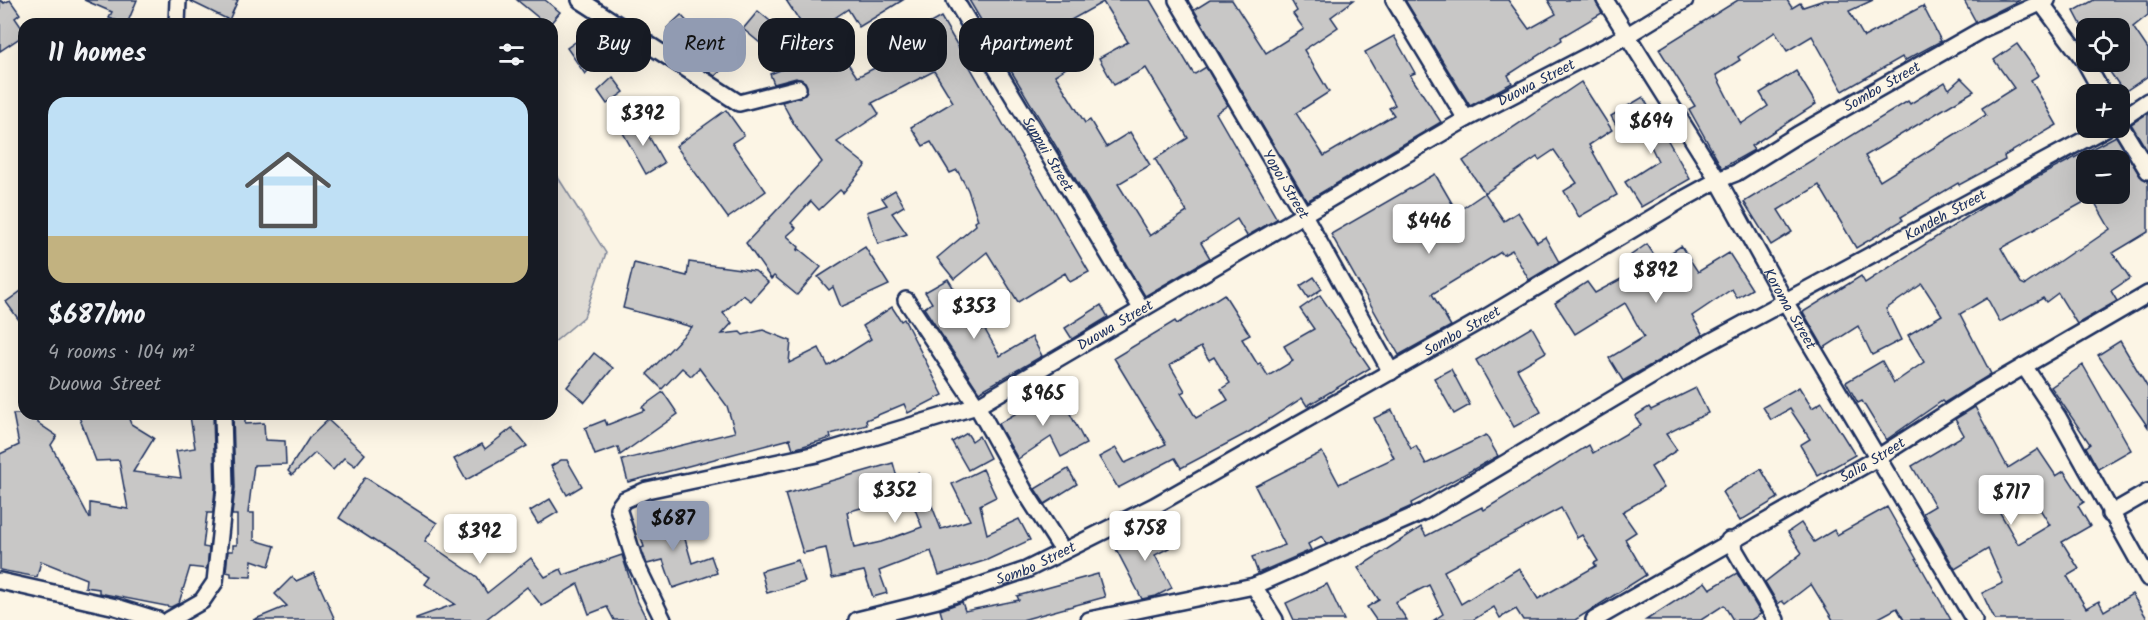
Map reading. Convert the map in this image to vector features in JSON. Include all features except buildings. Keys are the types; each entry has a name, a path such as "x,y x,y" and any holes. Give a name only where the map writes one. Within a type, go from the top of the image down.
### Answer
{"street":[{"path":"177,18 178,0"},
{"path":"580,0 739,103 798,88"},
{"name":"Suppui Street","path":"955,0 1142,308"},
{"name":"Yopoi Street","path":"1178,0 1304,215 1392,372"},
{"path":"1394,0 1466,119"},
{"name":"Koroma Street","path":"1605,0 1718,180 1786,303 1974,620"},
{"name":"Duowa Street","path":"663,620 635,562 618,508 624,500 676,483 765,467 817,454 976,406 1466,119 1626,36 1685,0"},
{"path":"2042,1 2084,60 2097,84"},
{"name":"Sombo Street","path":"857,620 938,600 1043,564 1063,550 1154,506 1392,372 1718,180 1736,173 1797,135 1983,29 2042,1"},
{"path":"2130,114 2148,101"},
{"name":"Kandeh Street","path":"1089,620 1130,615 1254,586 1423,512 1697,349 1786,303 2088,138"},
{"path":"2129,138 2148,171"},
{"name":"Salia Street","path":"1594,620 1729,540 1877,458 2024,366 2148,294"},
{"path":"906,300 976,406 1024,490 1063,550"},
{"path":"2024,366 2058,417 2110,514 2148,578"},
{"path":"169,620 202,600 214,582 225,488 223,420"},
{"path":"2110,514 2148,492"},
{"path":"1729,540 1776,620"},
{"path":"0,581 116,607 158,620"},
{"path":"1254,586 1275,620"}],"shaded area":[{"path":"558,177 606,253 584,317 558,339"}]}
